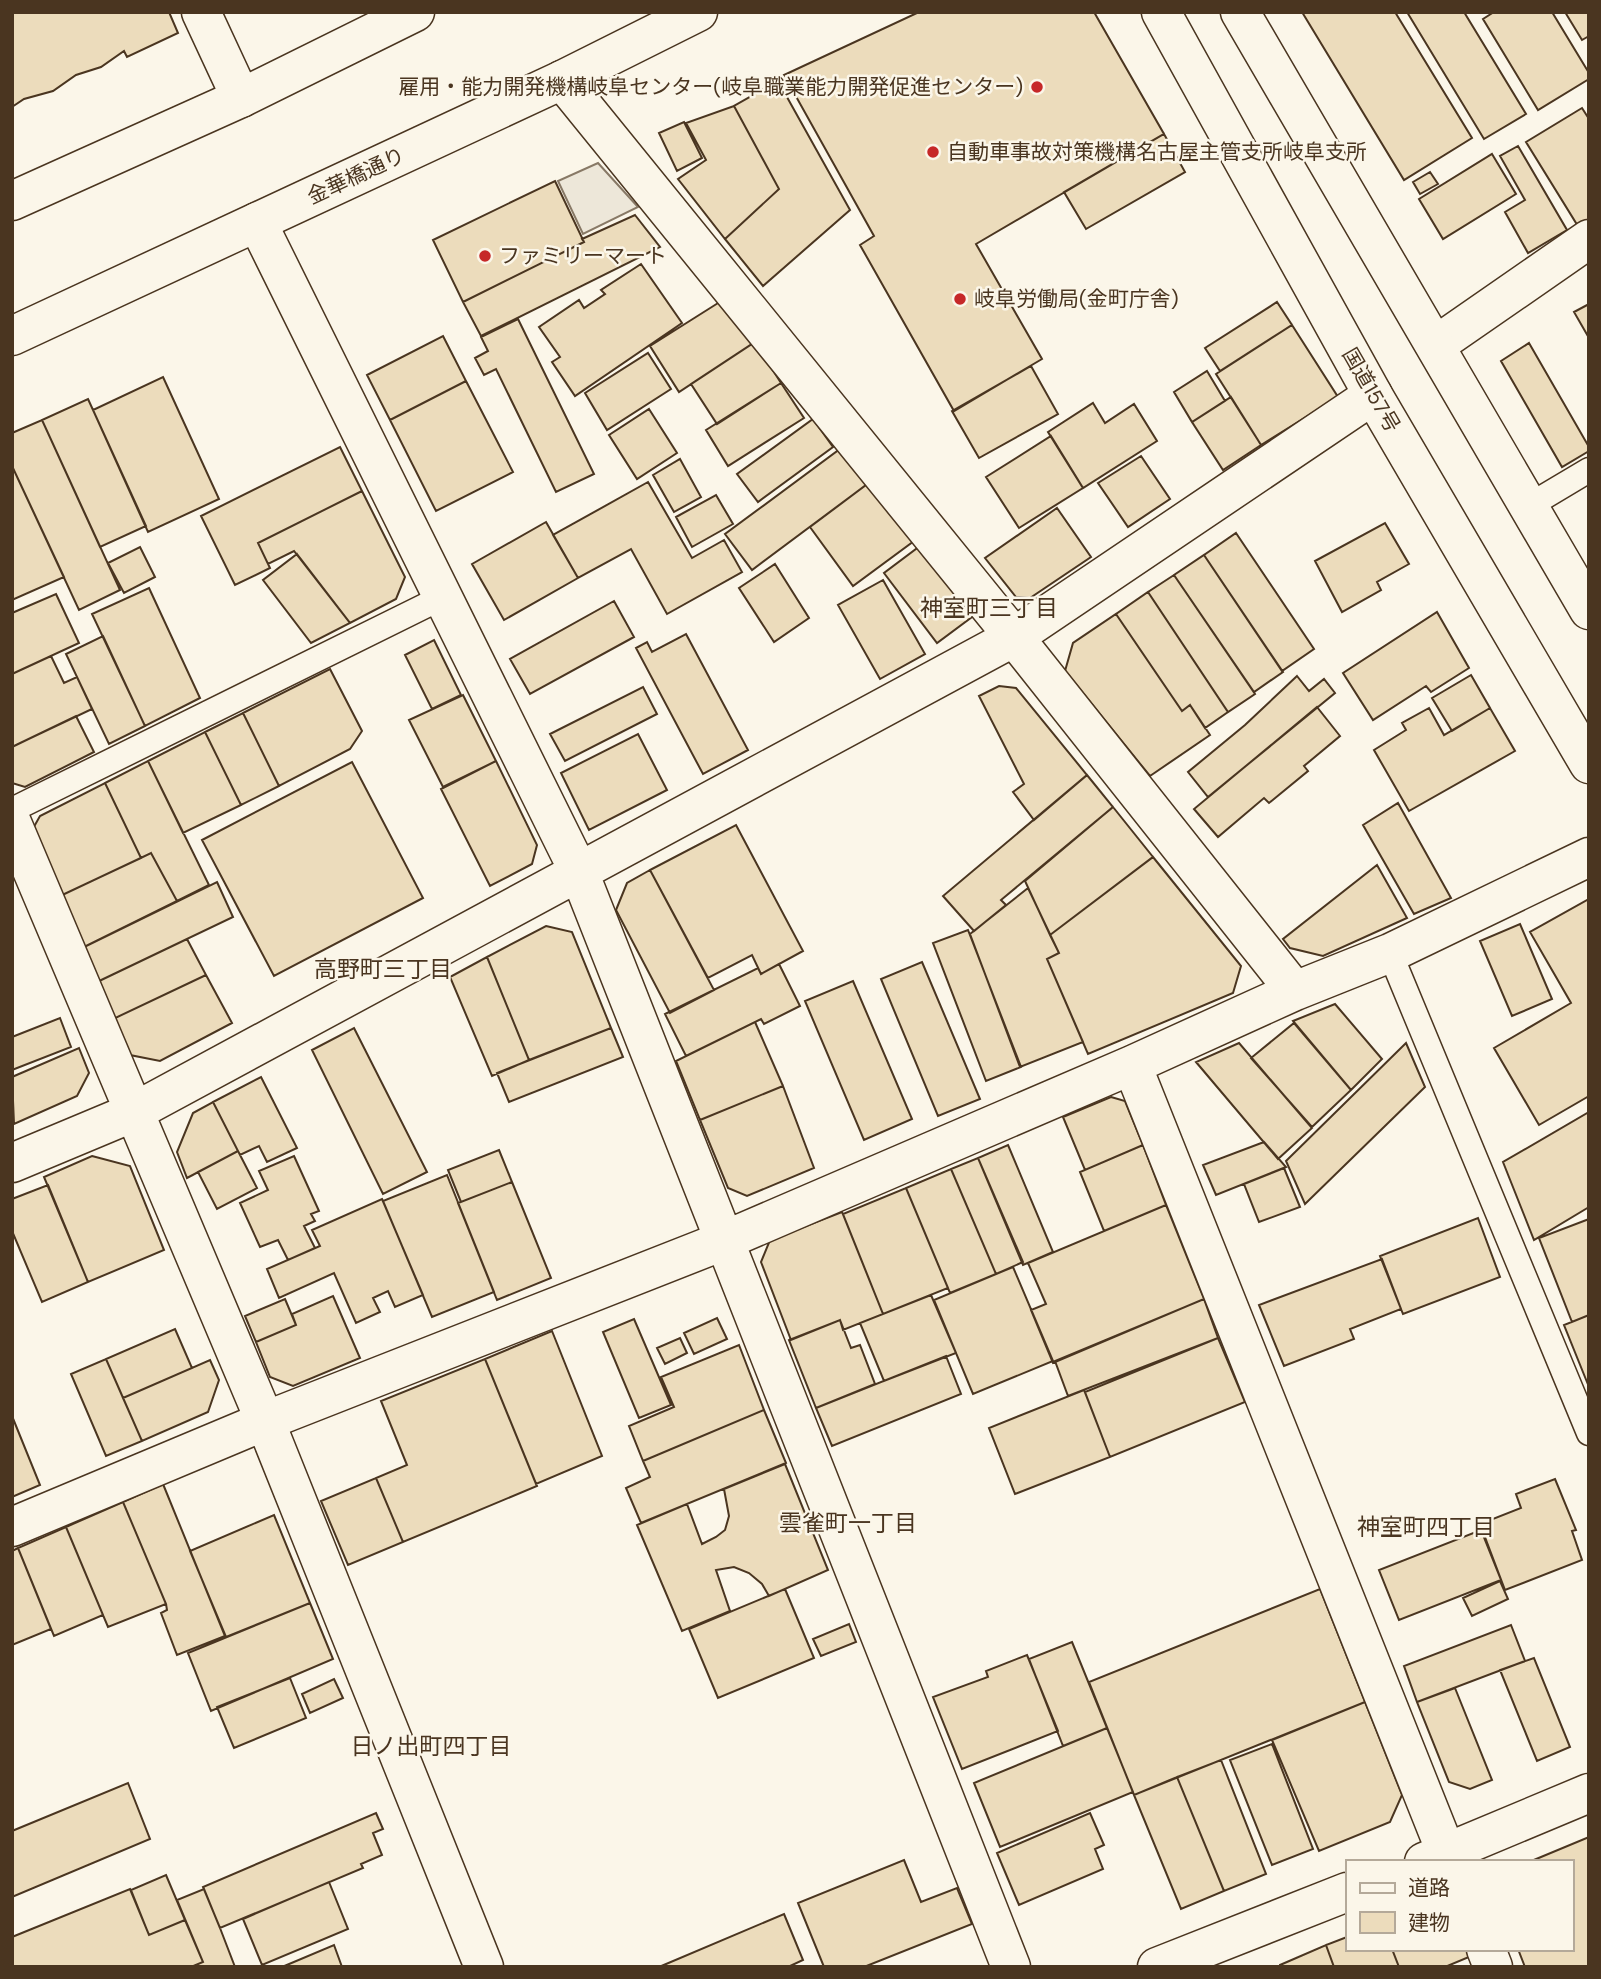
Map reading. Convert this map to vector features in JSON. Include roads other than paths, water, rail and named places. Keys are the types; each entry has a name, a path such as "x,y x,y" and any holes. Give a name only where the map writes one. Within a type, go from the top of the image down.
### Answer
{"main road":[{"path":"201,12 241,98"},
{"path":"12,201 241,98 415,12"},
{"name":"金華橋通り","path":"12,335 562,80 698,12"},
{"name":"国道157号","path":"1161,12 1373,395 1589,764"},
{"path":"1240,12 1589,610"},
{"path":"562,80 1014,637 1295,991"},
{"path":"257,222 579,872 1012,1967"},
{"path":"1436,345 1589,239"},
{"path":"12,1163 134,1112 1014,637 1373,395"},
{"path":"12,823 265,1421 484,1967"},
{"path":"12,1527 265,1421 723,1241 1132,1065 1295,991 1390,953 1589,858"},
{"path":"1132,1065 1440,1859 1589,1793"},
{"path":"1157,1967 1346,1892"}],"lane":[{"path":"1527,507 1589,470"},
{"path":"12,810 443,597"},
{"path":"1390,953 1589,1433"}],"place":[{"name":"雇用・能力開発機構岐阜センター(岐阜職業能力開発促進センター)","path":"1037,87"},
{"name":"自動車事故対策機構名古屋主管支所岐阜支所","path":"933,152"},
{"name":"ファミリーマート","path":"485,256"},
{"name":"岐阜労働局(金町庁舎)","path":"960,299"}],"district":[{"name":"神室町三丁目","path":"989,608"},
{"name":"高野町三丁目","path":"383,969"},
{"name":"雲雀町一丁目","path":"848,1523"},
{"name":"神室町四丁目","path":"1426,1527"},
{"name":"日ノ出町四丁目","path":"431,1746"}]}
